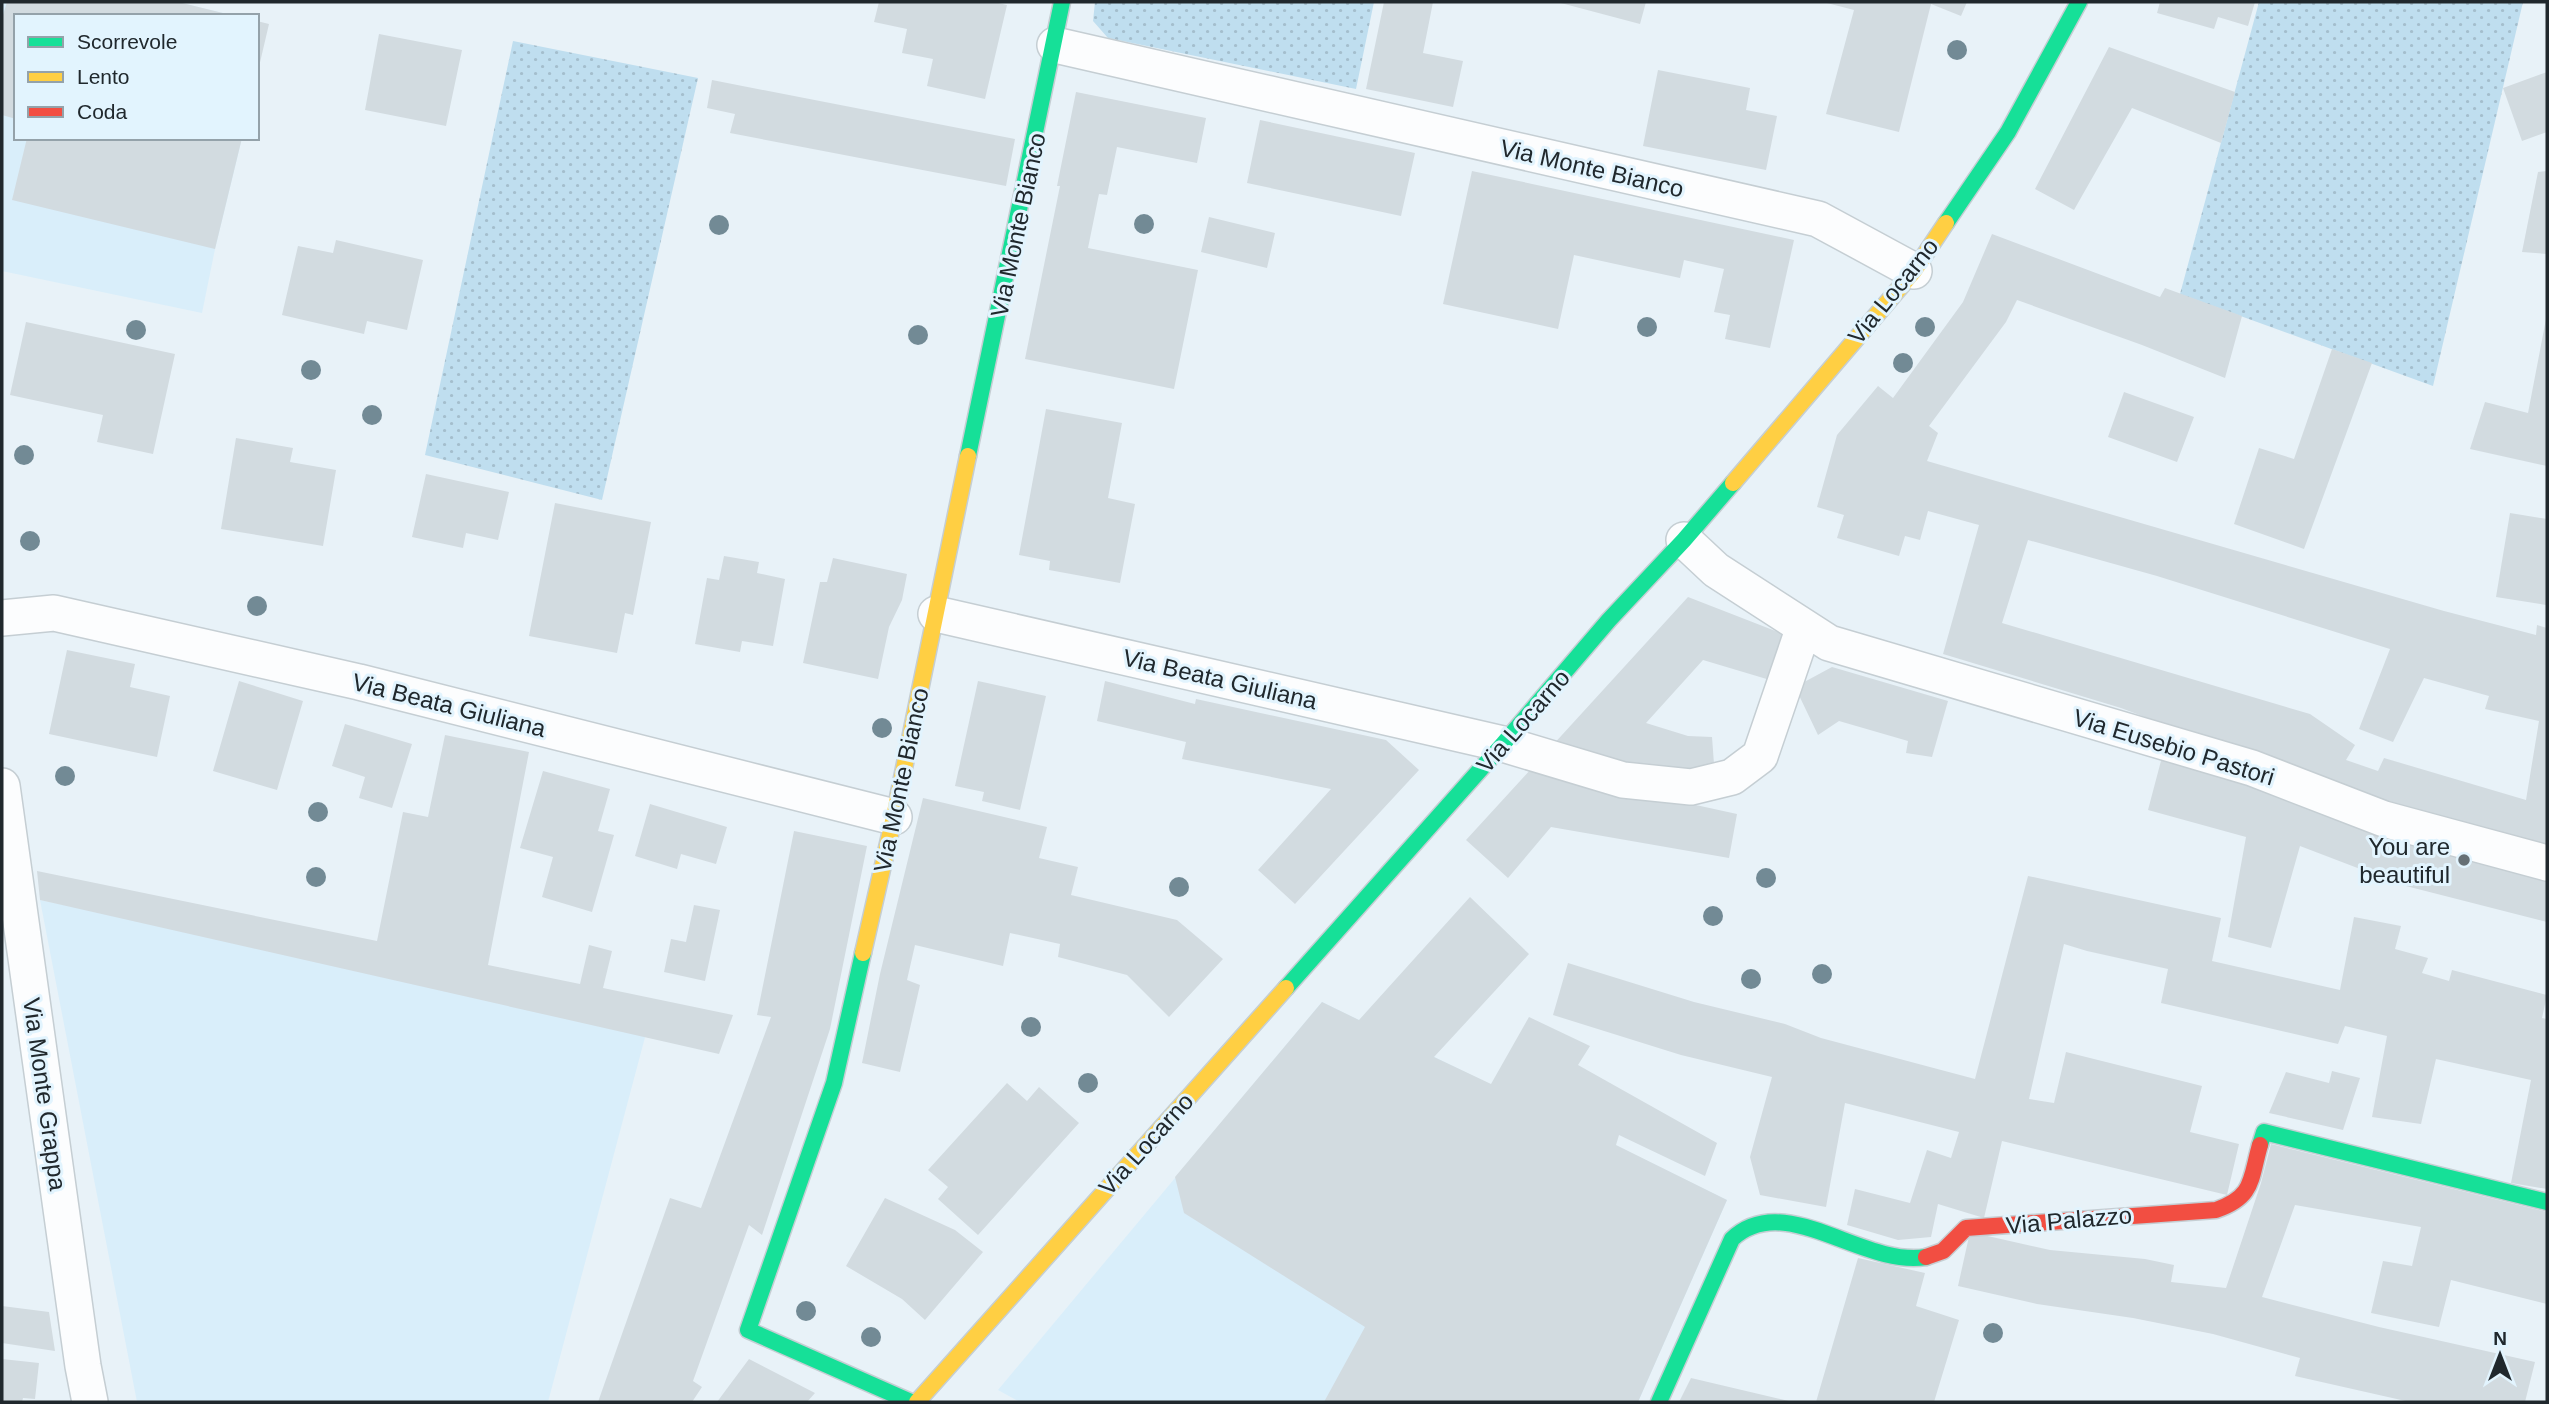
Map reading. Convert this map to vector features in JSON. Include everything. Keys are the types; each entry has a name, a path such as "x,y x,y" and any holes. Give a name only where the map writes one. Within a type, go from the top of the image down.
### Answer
{"street":[{"name":"Via Monte Bianco","path":"914,1402 748,1330 834,1083 894,817 1062,2"},
{"name":"Via Locarno","path":"914,1402 1503,744 1609,620 1684,540 1914,271 2008,131 2079,2"},
{"name":"Via Monte Bianco","path":"1055,45 1818,219 1914,271"},
{"name":"Via Eusebio Pastori","path":"1684,540 1716,570 1829,643 2252,768 2384,820 2547,863"},
{"name":"Via Beata Giuliana","path":"2,618 54,613 359,682 894,817"},
{"name":"Via Beata Giuliana","path":"936,614 1503,744"},
{"path":"1503,744 1623,780 1691,787 1732,778 1760,757 1804,627"},
{"name":"Via Monte Grappa","path":"2,786 90,1402"},
{"name":"Via Palazzo","path":"1659,1402 1732,1239 1744,1228 1760,1222 1787,1223 1908,1259 1931,1257 1948,1249 1966,1228 2216,1210 2234,1204 2247,1192 2263,1132 2547,1202"}],"shaded area":[{"path":"2,2 178,2 227,14 14,14 14,140 242,140 202,313 2,271"},
{"path":"1095,2 1374,2 1356,89 1108,38 1093,21"},
{"path":"2259,2 2523,2 2433,386 2180,294"},
{"path":"513,41 698,78 602,500 425,455"},
{"path":"40,900 648,1026 548,1402 137,1402"},
{"path":"1322,1002 1727,1200 1638,1402 1020,1402 998,1390"}],"building":[{"path":"7,2 178,2 227,14 14,14 14,118 2,115 2,18"},
{"path":"879,2 994,2 1007,5 985,99 927,86 933,59 902,53 907,29 874,22"},
{"path":"1384,2 1433,2 1423,53 1463,61 1453,107 1366,89"},
{"path":"1557,2 1646,2 1640,24"},
{"path":"1823,2 1967,2 1961,16 1931,4 1899,132 1826,114 1854,10"},
{"path":"2160,2 2255,2 2248,26 2218,17 2214,29 2157,13"},
{"path":"259,22 269,24 259,67"},
{"path":"379,34 462,50 446,126 365,110"},
{"path":"2109,47 2235,92 2221,143 2132,108 2074,210 2035,189"},
{"path":"1658,70 1750,88 1746,110 1777,116 1766,170 1643,146"},
{"path":"2547,72 2547,132 2522,141 2503,88"},
{"path":"712,80 1015,139 1006,186 730,133 735,114 707,108"},
{"path":"1076,92 1206,118 1197,163 1117,147 1107,195 1099,194 1088,248 1198,270 1174,389 1025,359"},
{"path":"1260,120 1415,153 1401,216 1247,183"},
{"path":"27,140 242,140 215,249 12,200"},
{"path":"1472,171 1794,240 1770,348 1725,339 1730,315 1714,312 1724,269 1684,260 1680,278 1574,255 1558,329 1443,304"},
{"path":"2547,171 2547,254 2522,252 2538,172"},
{"path":"1209,217 1275,233 1267,268 1201,252"},
{"path":"1992,234 2160,297 2165,288 2242,316 2225,378 2017,300 2006,322 1929,426 1938,433 1927,461 2444,611 2536,635 2537,625 2547,628 2547,854 2365,800 2121,708 1943,654 1979,525 1928,511 1920,540 1905,536 1899,556 1837,538 1844,515 1817,507 1837,435 1878,386 1893,398 1963,302","holes":["2028,540 2157,576 2390,649 2359,729 2393,742 2424,678 2489,696 2485,709 2539,721 2526,800 2384,758 2378,771 2346,760 2355,745 2310,714 2002,623"]},
{"path":"336,240 423,260 407,330 367,321 364,334 282,315 298,246 333,253"},
{"path":"2546,319 2547,466 2470,449 2485,402 2528,413"},
{"path":"26,322 175,354 153,454 97,442 103,415 10,395"},
{"path":"2332,349 2372,363 2304,549 2234,524 2259,448 2294,459"},
{"path":"2124,392 2194,417 2177,462 2108,437"},
{"path":"1046,409 1122,423 1108,498 1135,504 1120,583 1049,570 1050,561 1019,555"},
{"path":"236,438 293,448 290,462 336,470 323,546 221,529"},
{"path":"426,474 509,492 498,540 466,533 463,548 412,537"},
{"path":"555,503 651,522 633,615 625,613 617,653 529,636"},
{"path":"2510,513 2547,519 2546,605 2496,597"},
{"path":"724,556 759,562 757,573 785,579 773,646 742,641 740,652 695,644 707,578 719,580"},
{"path":"833,558 907,574 902,600 889,627 878,679 803,663 820,582 827,582"},
{"path":"1688,597 1783,634 1770,680 1703,660 1646,723 1688,736 1712,737 1714,764 1681,776 1551,747"},
{"path":"67,650 135,664 130,687 170,696 157,757 49,734"},
{"path":"1832,667 1948,701 1932,757 1906,753 1908,741 1839,721 1818,735 1795,687"},
{"path":"239,681 303,701 277,790 213,771"},
{"path":"978,681 1046,696 1020,810 982,801 984,792 955,786"},
{"path":"1105,681 1195,704 1196,699 1386,740 1419,770 1295,904 1258,870 1331,789 1182,759 1186,742 1097,721"},
{"path":"345,724 412,744 392,808 359,798 365,777 332,766"},
{"path":"445,735 529,752 488,965 580,984 589,945 612,951 603,988 733,1015 719,1054 40,900 37,871 377,941 403,812 428,817"},
{"path":"2162,757 2547,873 2547,922 2402,885 2300,846 2271,948 2228,937 2246,837 2148,810"},
{"path":"1531,769 1737,814 1729,858 1551,827 1508,878 1466,840"},
{"path":"543,771 610,789 598,831 614,835 592,912 542,897 553,857 520,848"},
{"path":"923,798 1047,827 1039,858 1078,867 1071,895 1177,920 1223,959 1169,1017 1127,975 1058,957 1060,944 1010,933 1003,966 915,945 907,980 920,985 900,1072 862,1063 880,974"},
{"path":"650,804 727,827 716,864 681,854 677,869 635,856"},
{"path":"794,831 867,846 830,1029 762,1235 749,1225 693,1381 702,1387 692,1402 598,1402 670,1198 701,1208 771,1017 757,1015"},
{"path":"2028,876 2221,918 2212,961 2340,990 2354,917 2401,926 2395,949 2428,958 2422,973 2449,981 2452,970 2547,995 2542,1018 2547,1019 2547,1189 2511,1183 2531,1080 2436,1059 2421,1124 2372,1117 2387,1036 2345,1026 2338,1044 2161,1003 2168,969 2064,944 2029,1099 2054,1103 2066,1052 2202,1086 2190,1132 2239,1144 2227,1195 2002,1141 1984,1218 1938,1204 1931,1237 1898,1240 1847,1225 1855,1189 1910,1203 1927,1150 1951,1158 1959,1132 1845,1103 1826,1207 1760,1195 1750,1157 1772,1077 1681,1055 1553,1015 1568,963 1694,1002 1785,1024 1821,1038 1975,1079"},
{"path":"1470,897 1529,954 1434,1057 1491,1084 1529,1017 1590,1046 1578,1065 1717,1143 1705,1176 1619,1135 1616,1145 1727,1200 1638,1402 1324,1402 1365,1327 1184,1213 1175,1177 1322,1002 1359,1020"},
{"path":"694,905 720,910 705,981 664,972 671,939 686,942"},
{"path":"2332,1071 2360,1078 2343,1130 2269,1113 2286,1072 2329,1083"},
{"path":"1007,1083 1027,1101 1039,1087 1079,1123 978,1235 938,1199 948,1187 928,1170"},
{"path":"2271,1144 2547,1212 2547,1304 2451,1280 2439,1327 2371,1313 2383,1261 2412,1266 2421,1227 2295,1205 2262,1297 2535,1362 2525,1402 2410,1402 2295,1376 2300,1358 2213,1334 2133,1318 2037,1304 1958,1286 1970,1232 2050,1250 2145,1259 2174,1265 2171,1282 2226,1288"},
{"path":"885,1198 955,1230 983,1252 925,1320 902,1299 846,1266"},
{"path":"1858,1258 1925,1273 1916,1306 1959,1320 1934,1402 1816,1402"},
{"path":"2,1306 49,1312 55,1351 2,1343"},
{"path":"2,1359 39,1363 35,1399 2,1402"},
{"path":"749,1359 815,1393 807,1402 717,1402"},
{"path":"1691,1378 1789,1401 1679,1402"}],"traffic: fast":[{"path":"968,456 1062,2"},
{"path":"1946,223 2008,132 2079,2"},
{"path":"1286,988 1733,483"},
{"path":"863,953 834,1083 748,1330 911,1402"},
{"path":"2260,1145 2264,1132 2547,1202"},
{"path":"1659,1402 1732,1239 1753,1226 1776,1222 1800,1226 1877,1252 1902,1257 1926,1257"}],"traffic: slow":[{"path":"1733,483 1914,271 1946,223"},
{"path":"863,953 894,817 968,456"},
{"path":"917,1402 1286,988"}],"traffic: jam":[{"path":"1926,1257 1943,1251 1966,1228 2216,1210 2244,1193 2252,1178 2260,1145"}],"place":[{"name":"You are beautiful","path":"2464,860"}]}
